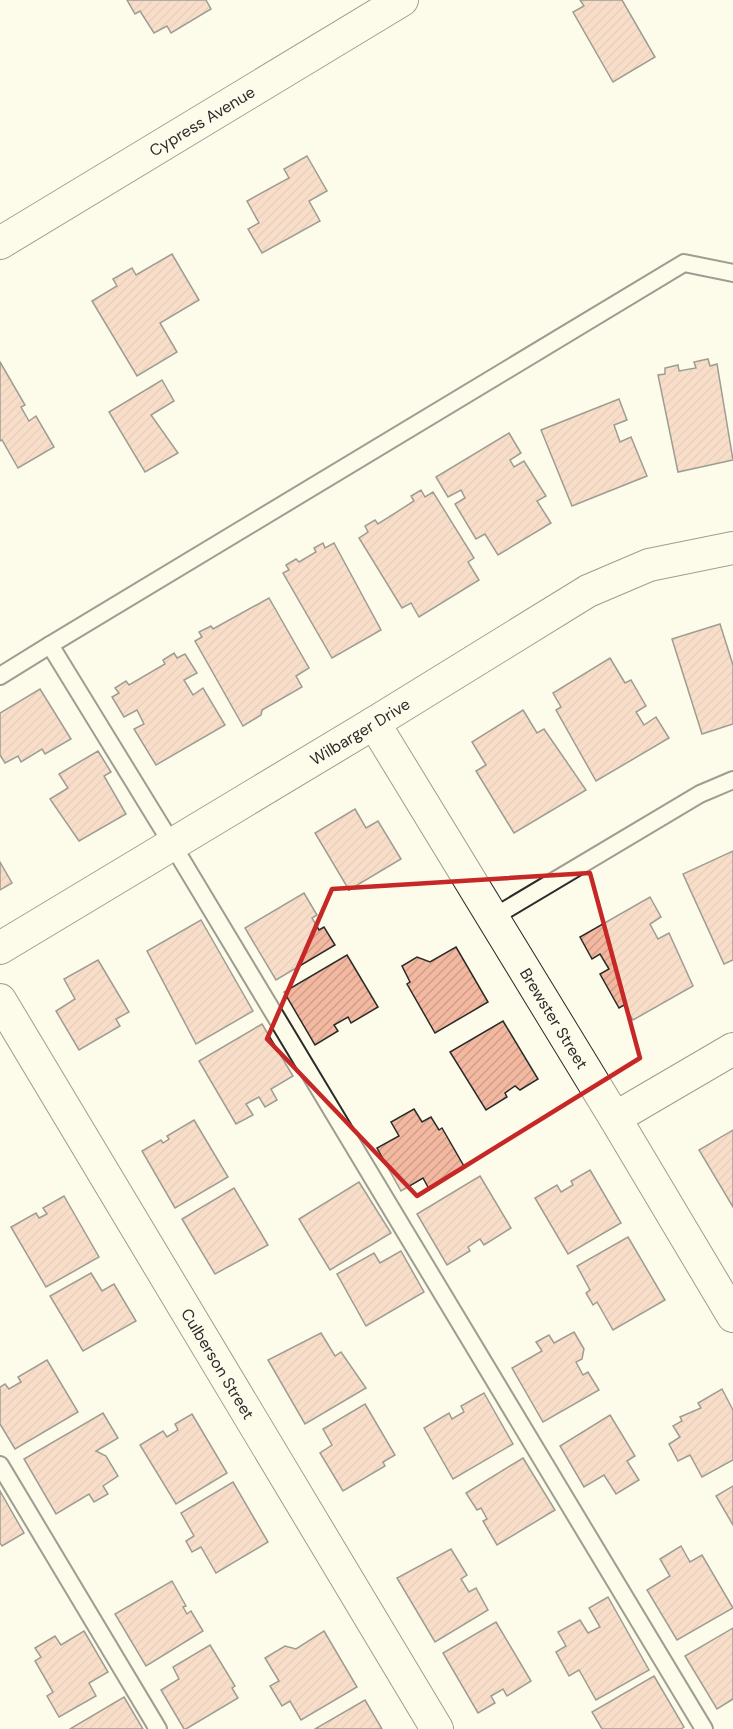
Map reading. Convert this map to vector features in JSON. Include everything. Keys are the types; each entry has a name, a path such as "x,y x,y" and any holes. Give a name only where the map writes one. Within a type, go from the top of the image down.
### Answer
{"street":[{"name":"Cypress Avenue","path":"0,243 402,0"},
{"name":"Wilbarger Drive","path":"0,948 588,591 649,565 733,548"},
{"name":"Brewster Street","path":"374,723 733,1316"},
{"name":"Culberson Street","path":"0,999 437,1729"},
{"path":"615,1118 733,1048"}],"lane":[{"path":"0,676 684,263 733,273"},
{"path":"50,645 704,1729"},
{"path":"492,918 700,794 733,780"},
{"path":"0,1465 158,1729"}],"highlighted area":[{"path":"590,873 640,1058 417,1196 267,1039 332,889"}],"building":[{"path":"127,0 206,0 211,9 171,33 167,26 154,33 140,11 135,14"},
{"path":"580,0 622,0 655,57 613,82 573,12 584,6"},
{"path":"307,156 327,191 309,201 320,221 262,253 248,229 259,223 247,201 289,178 284,169"},
{"path":"172,254 199,300 160,323 177,352 137,376 92,301 117,286 113,279 132,268 136,275"},
{"path":"708,359 710,366 717,364 733,460 678,472 658,375 665,374 665,368 678,365 679,371 696,368 694,362"},
{"path":"0,362 25,405 21,407 29,421 36,416 54,447 18,468 2,440 0,441"},
{"path":"162,380 174,401 151,415 178,453 145,472 109,412"},
{"path":"619,399 627,420 614,425 620,442 631,437 647,476 572,506 541,430"},
{"path":"509,433 521,453 510,460 514,467 524,461 546,496 537,501 551,523 498,555 485,534 476,539 455,504 465,498 461,490 448,497 436,477"},
{"path":"421,490 425,497 433,492 474,558 468,562 479,580 419,617 411,603 402,608 359,538 368,532 365,526 375,520 378,524 414,501 411,496"},
{"path":"323,543 325,548 334,543 381,630 332,658 283,573 289,570 286,565 296,559 299,562 316,552 314,548"},
{"path":"269,598 309,668 296,676 302,687 262,710 261,715 243,726 195,641 202,637 199,632 211,626 213,629"},
{"path":"720,624 733,665 733,724 702,734 672,639"},
{"path":"174,653 177,658 185,654 197,673 184,680 193,695 203,688 225,725 156,765 134,729 144,724 137,710 124,717 112,697 119,693 115,688 126,681 129,685 165,664 163,660"},
{"path":"610,658 625,683 631,680 646,706 636,712 644,725 656,717 669,738 596,781 556,710 561,707 553,693"},
{"path":"40,689 71,739 45,754 42,749 21,762 18,756 5,763 0,755 0,713"},
{"path":"523,710 537,733 544,729 586,790 514,833 476,771 486,765 472,742"},
{"path":"98,751 111,772 104,776 126,814 79,841 50,799 68,788 59,774"},
{"path":"355,809 366,828 378,821 401,859 349,890 315,833"},
{"path":"733,851 733,960 724,964 683,874"},
{"path":"0,862 12,883 0,890"},
{"path":"304,893 317,915 312,918 319,930 324,927 335,945 276,980 245,928"},
{"path":"650,897 661,917 650,924 658,939 669,933 693,986 633,1020 624,1005 619,1008 600,974 609,969 600,954 592,959 580,937"},
{"path":"201,920 253,1011 196,1044 147,951"},
{"path":"456,947 488,1002 435,1033 407,984 410,982 402,966 417,957 430,962"},
{"path":"347,955 378,1007 351,1023 348,1017 334,1025 338,1031 315,1045 284,992"},
{"path":"98,960 129,1012 116,1019 120,1026 79,1050 56,1011 75,999 64,979"},
{"path":"503,1021 538,1079 520,1090 515,1086 505,1093 507,1097 486,1110 450,1052"},
{"path":"262,1024 293,1076 271,1089 277,1100 265,1107 259,1097 246,1104 253,1115 236,1124 199,1061"},
{"path":"414,1109 422,1122 431,1117 439,1130 442,1128 465,1168 429,1189 423,1178 401,1191 377,1148 399,1136 391,1122"},
{"path":"194,1120 228,1177 175,1208 142,1151 161,1140 163,1143 169,1139 167,1136"},
{"path":"733,1130 733,1207 699,1150"},
{"path":"590,1170 621,1223 568,1254 535,1198 557,1185 561,1192 573,1185 571,1181"},
{"path":"480,1176 511,1228 484,1245 480,1239 468,1247 470,1251 447,1265 417,1214"},
{"path":"359,1182 391,1233 330,1270 299,1219"},
{"path":"234,1188 268,1245 215,1274 182,1219"},
{"path":"64,1196 99,1257 46,1287 11,1227 36,1213 39,1218 47,1214 43,1208"},
{"path":"628,1237 665,1300 613,1330 597,1302 593,1305 586,1293 590,1290 577,1266"},
{"path":"401,1251 424,1292 366,1326 337,1274 374,1253 380,1263"},
{"path":"91,1273 102,1291 114,1284 136,1321 83,1351 50,1296"},
{"path":"574,1332 584,1349 582,1359 576,1362 583,1375 588,1372 599,1390 543,1422 512,1368 542,1351 536,1342 549,1335 554,1343"},
{"path":"321,1333 335,1356 341,1352 366,1388 305,1424 268,1360"},
{"path":"47,1360 78,1412 15,1449 0,1424 0,1387 5,1384 9,1389 21,1382 18,1377"},
{"path":"722,1389 733,1410 733,1460 702,1477 690,1455 678,1461 669,1444 680,1437 673,1426 682,1421 680,1417 701,1408 698,1403"},
{"path":"484,1393 513,1444 453,1479 424,1428 449,1413 452,1419 464,1412 461,1406"},
{"path":"365,1404 395,1455 383,1462 385,1466 343,1491 320,1453 332,1445 323,1429"},
{"path":"103,1413 118,1438 96,1451 106,1456 118,1476 103,1486 108,1494 94,1502 89,1494 56,1514 24,1459"},
{"path":"192,1414 227,1473 176,1504 140,1445 163,1431 167,1437 178,1430 175,1424"},
{"path":"610,1415 635,1456 627,1461 639,1480 616,1494 604,1475 584,1487 560,1446"},
{"path":"523,1458 555,1510 497,1545 483,1521 487,1519 481,1508 477,1510 466,1493"},
{"path":"233,1482 268,1542 216,1573 201,1547 192,1552 186,1541 194,1536 181,1513"},
{"path":"733,1486 733,1525 716,1496"},
{"path":"0,1491 24,1533 2,1546 0,1543"},
{"path":"681,1546 690,1562 702,1555 733,1608 677,1640 647,1590 670,1576 660,1559"},
{"path":"451,1549 467,1575 461,1579 469,1592 476,1588 488,1610 435,1642 397,1578"},
{"path":"172,1581 186,1606 183,1607 187,1614 191,1611 203,1631 146,1666 115,1614"},
{"path":"608,1597 649,1670 596,1700 579,1670 569,1676 556,1652 566,1646 558,1632 580,1620 588,1633 600,1627 589,1608"},
{"path":"496,1622 531,1681 507,1696 503,1689 491,1696 495,1703 478,1713 443,1653"},
{"path":"733,1628 733,1699 717,1709 685,1656"},
{"path":"84,1631 108,1672 89,1683 96,1696 59,1717 47,1696 53,1692 35,1661 41,1657 35,1648 55,1636 61,1645"},
{"path":"324,1631 357,1687 301,1720 290,1701 282,1706 270,1686 279,1681 265,1658 285,1646 296,1649"},
{"path":"210,1645 235,1686 232,1688 238,1698 184,1729 161,1690 179,1679 173,1667"},
{"path":"654,1676 684,1727 681,1729 602,1729 592,1712"},
{"path":"124,1697 143,1729 70,1729"},
{"path":"365,1700 382,1729 315,1729"}]}
